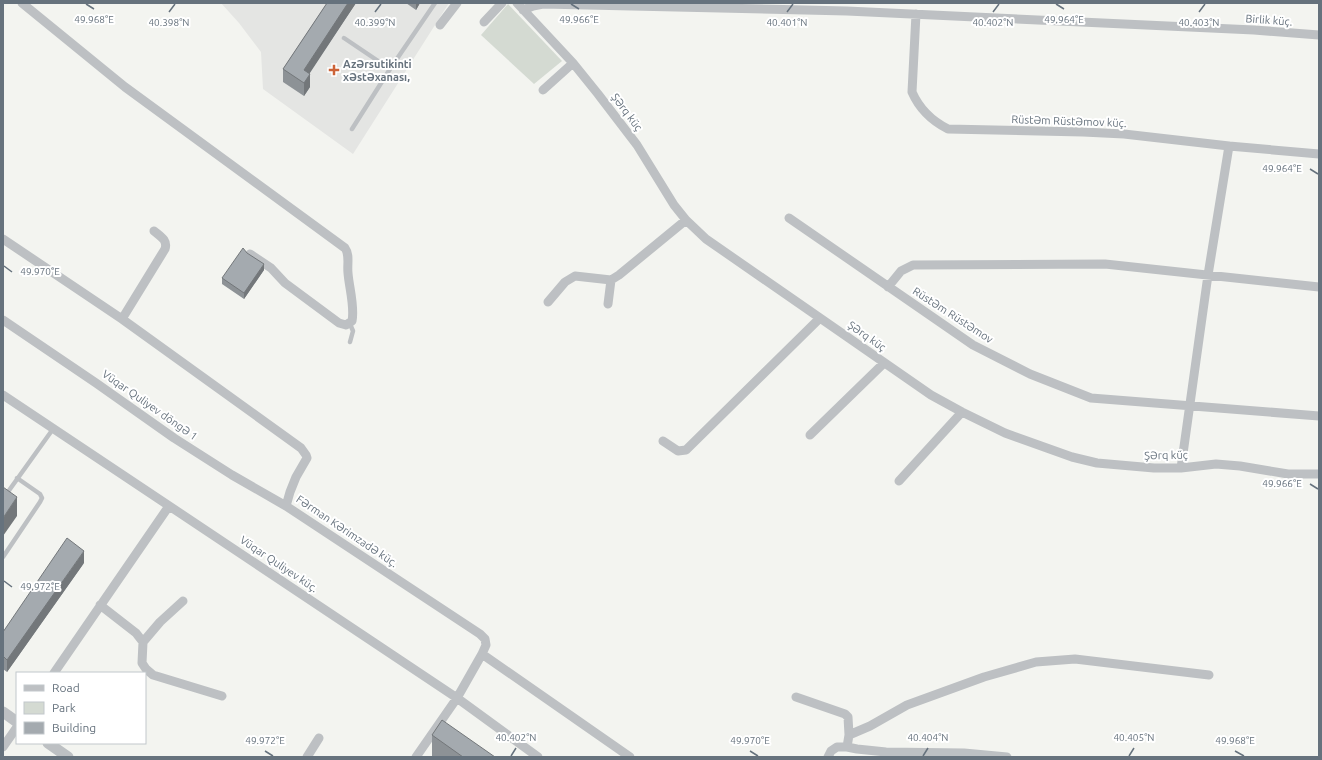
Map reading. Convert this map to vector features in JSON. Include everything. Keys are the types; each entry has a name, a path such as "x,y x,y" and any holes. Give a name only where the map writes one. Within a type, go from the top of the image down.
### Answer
{"street":[{"path":"22,3 125,87 345,248 349,256 348,271 353,316 350,324 342,325 339,323 285,283 271,268 250,254"},
{"path":"440,25 457,3"},
{"path":"484,22 502,3"},
{"name":"Birlik küç.","path":"520,7 543,4 847,11 1254,30 1319,35"},
{"name":"Şərq küç","path":"520,7 573,63 624,126 674,205 686,220 706,239 931,395 1006,433 1072,457 1097,463 1154,468 1181,468 1216,464 1240,466 1288,474 1319,474"},
{"name":"Rüstəm Rüstəmov küç.","path":"916,14 912,92 917,102 936,123 948,129 1124,134 1229,146 1319,154"},
{"path":"542,90 573,63"},
{"path":"1181,468 1208,275 1229,146"},
{"name":"Rüstəm Rüstəmov","path":"789,218 973,345 1030,374 1091,398 1319,416"},
{"path":"548,302 565,282 575,276 611,280 620,276 686,220"},
{"path":"122,319 167,245 165,241 154,231"},
{"name":"Fərman Kərimzadə küç.","path":"3,239 122,319 301,448 307,458 292,487 286,506 480,634 485,639 486,645 482,654"},
{"path":"888,287 901,271 912,265 1104,264 1319,287"},
{"path":"608,304 611,280"},
{"path":"663,440 678,451 686,450 820,318"},
{"name":"Vüqar Quliyev döngə 1","path":"3,320 96,382 174,438 232,475 286,506"},
{"path":"810,435 884,363"},
{"name":"Vüqar Quliyev küç.","path":"3,395 457,698 538,757"},
{"path":"899,481 962,412"},
{"path":"55,672 169,506"},
{"path":"142,642 160,622 183,601"},
{"path":"100,605 136,633 142,642 142,663 153,675 222,696"},
{"path":"416,757 457,698 482,654 630,757"},
{"path":"849,735 870,726 908,705 984,677 1036,662 1075,659 1209,675"},
{"path":"796,697 845,714 848,717 849,735 847,747"},
{"path":"3,712 16,721"},
{"path":"3,747 16,728"},
{"path":"307,757 319,738"},
{"path":"49,744 68,757"},
{"path":"828,757 831,751 837,747 886,752 964,753 1007,757"}],"lane":[{"path":"352,129 390,69 435,3"},
{"path":"344,38 390,69"},
{"path":"350,324 353,331 350,342"},
{"path":"5,497 53,428"},
{"path":"3,557 42,498 40,494 17,478"}],"shaded area":[{"name":"Azərsutikinti xəstəxanası,","path":"221,3 449,3 353,154 263,89 261,52 239,23"}],"green space":[{"path":"508,4 562,61 534,84 481,35"}],"building":[{"path":"327,3 348,3 304,70 310,74 304,83 283,69"},
{"path":"243,248 247,253 264,264 244,293 222,278"},
{"path":"3,487 17,497 3,518"},
{"path":"67,538 84,551 7,660 3,656 3,632"},
{"path":"442,720 495,757 463,757 432,735"}],"place":[{"name":"Azərsutikinti xəstəxanası,","path":"334,70"}]}
